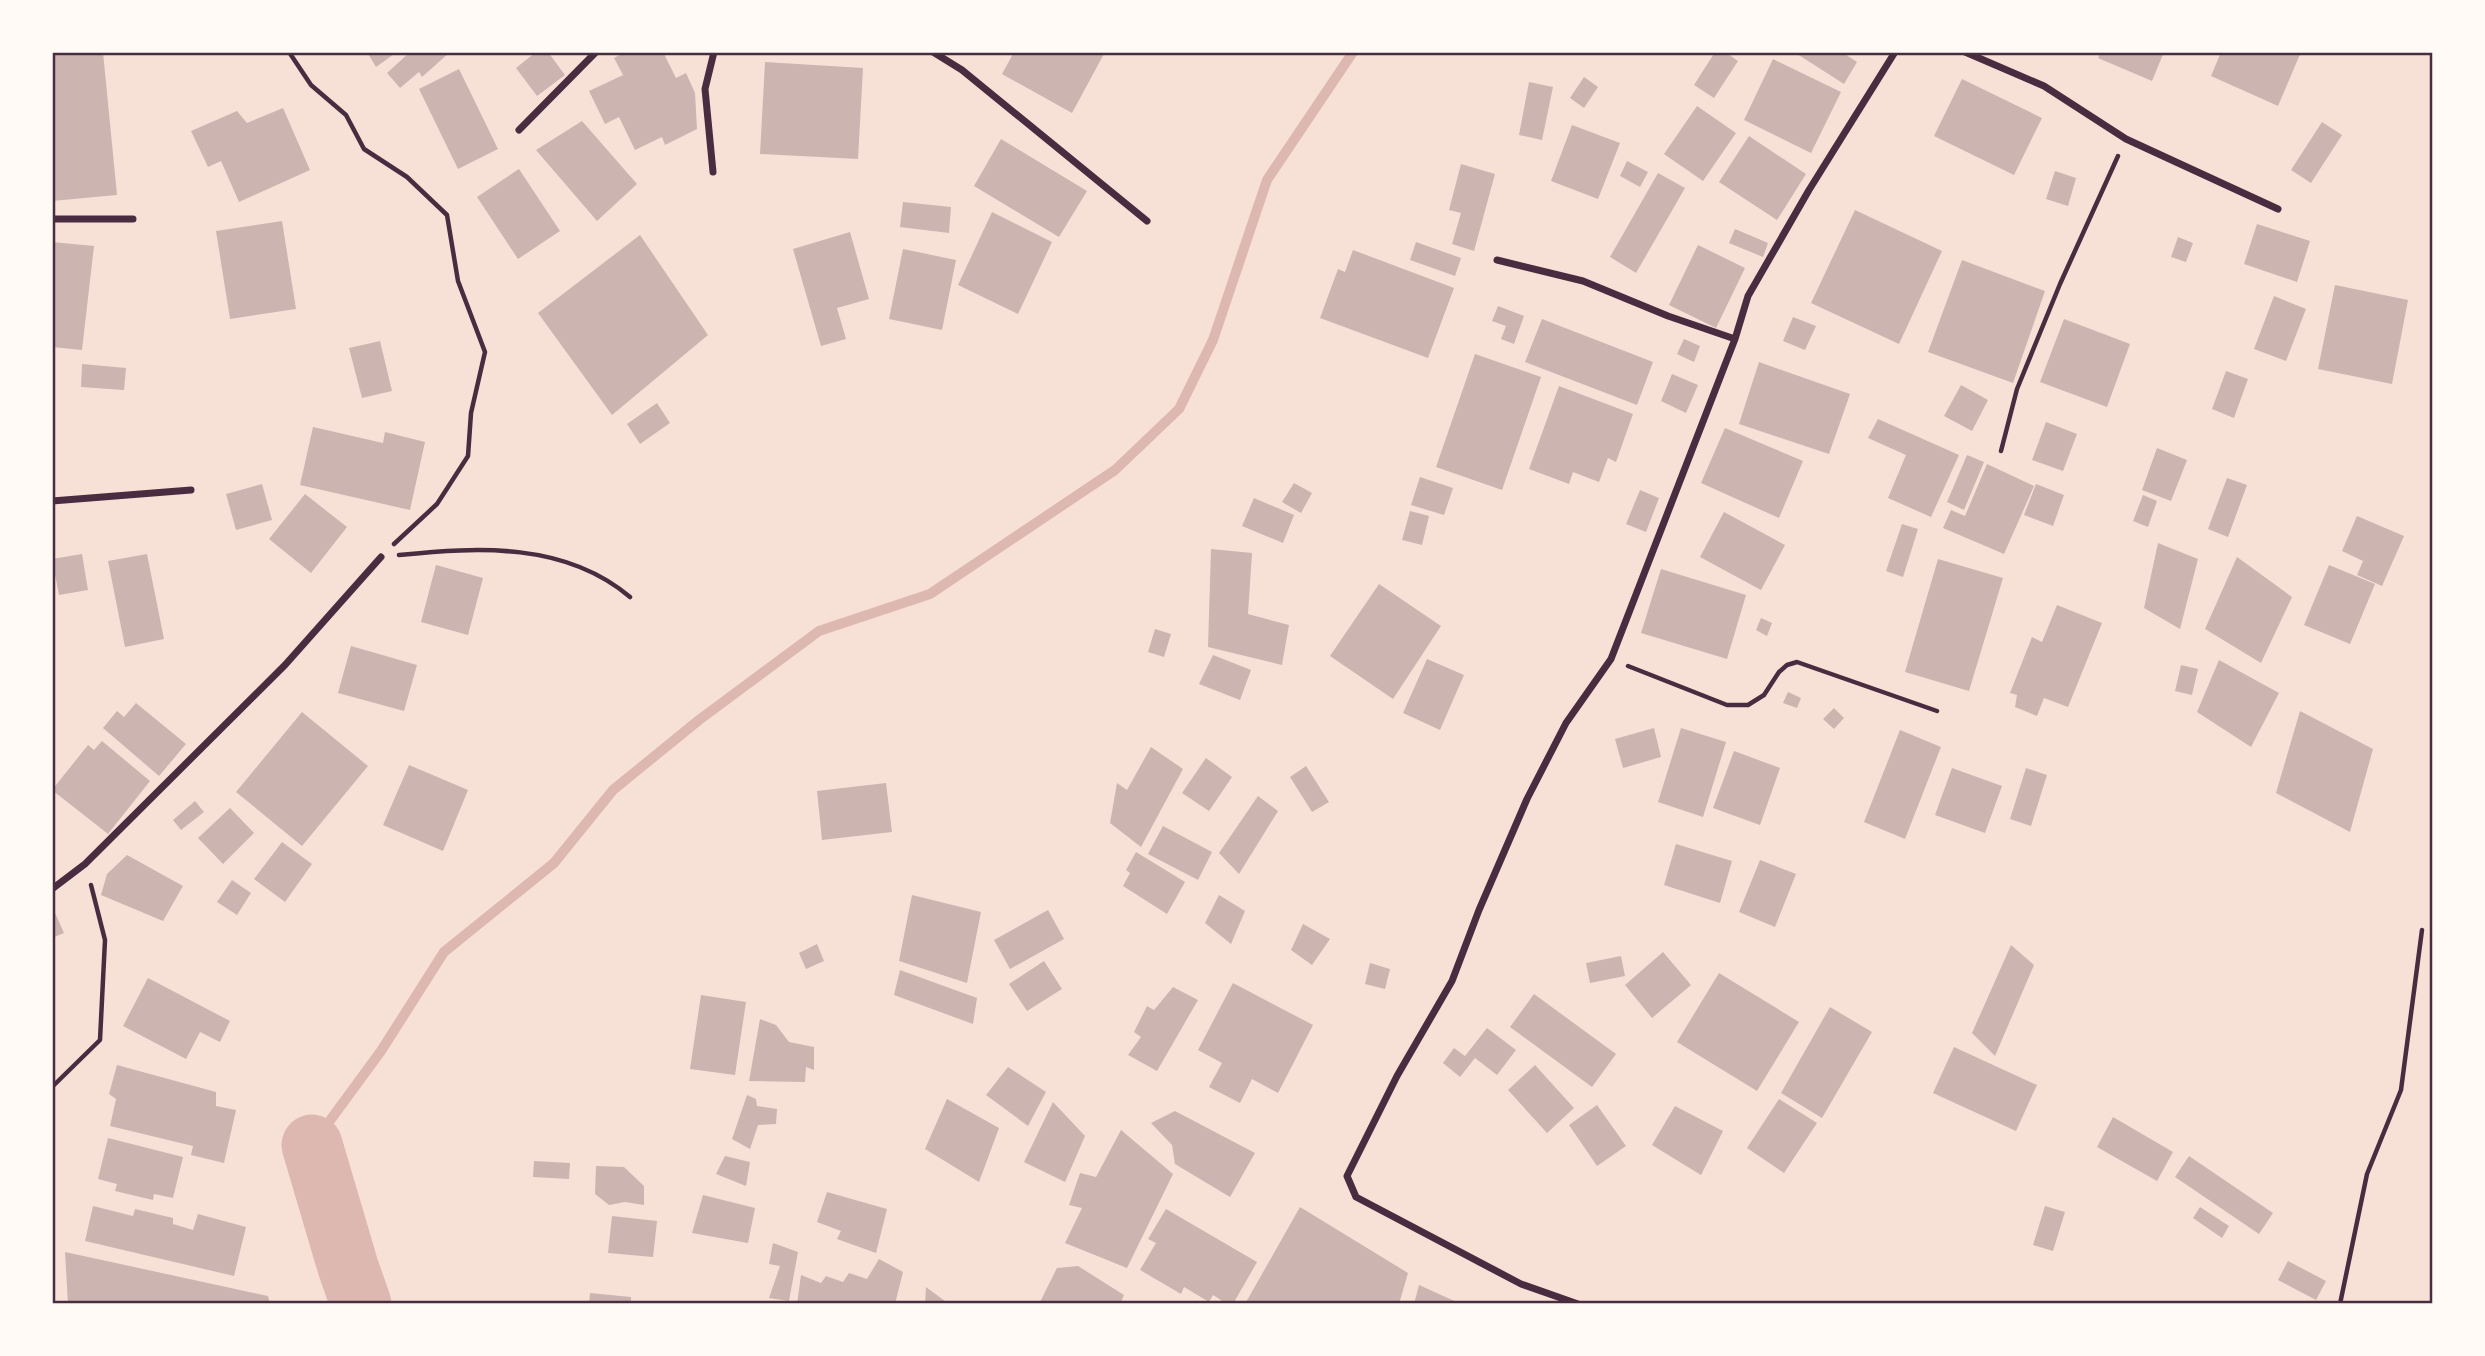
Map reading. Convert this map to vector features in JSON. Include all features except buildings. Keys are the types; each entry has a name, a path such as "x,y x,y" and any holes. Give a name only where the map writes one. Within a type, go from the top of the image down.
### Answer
{"street":[{"path":"519,130 596,52"},
{"path":"713,172 705,89 714,52"},
{"path":"933,52 962,70 1147,221"},
{"path":"1578,1304 1521,1284 1356,1197 1347,1176 1397,1076 1452,981 1527,799 1566,723 1611,659 1735,339 1748,296 1808,190 1895,52"},
{"path":"1965,52 2044,86 2126,139 2278,209"},
{"path":"52,219 132,219"},
{"path":"1497,261 1583,281 1668,316 1735,339"},
{"path":"52,500 191,490"},
{"path":"52,889 85,863 285,665 381,557"}],"path":[{"path":"289,52 311,85 346,115 364,149 407,177 447,215 458,281 485,352 471,413 468,456 437,504 381,557"},
{"path":"2001,451 2017,389 2060,284 2126,139"},
{"path":"381,557 453,550 511,551 566,561 610,580 630,597"},
{"path":"1611,659 1727,705 1748,705 1764,695 1779,672 1787,665 1797,662 1937,711"},
{"path":"52,1087 100,1040 105,940 85,863"},
{"path":"2340,1304 2367,1174 2401,1090 2422,930"}],"waterway":[{"path":"312,1145 381,1051 444,952 554,863 613,790 699,720 819,631 930,594 1115,470 1179,409 1213,340 1267,180 1353,52"},
{"path":"312,1145 361,1304"}]}
